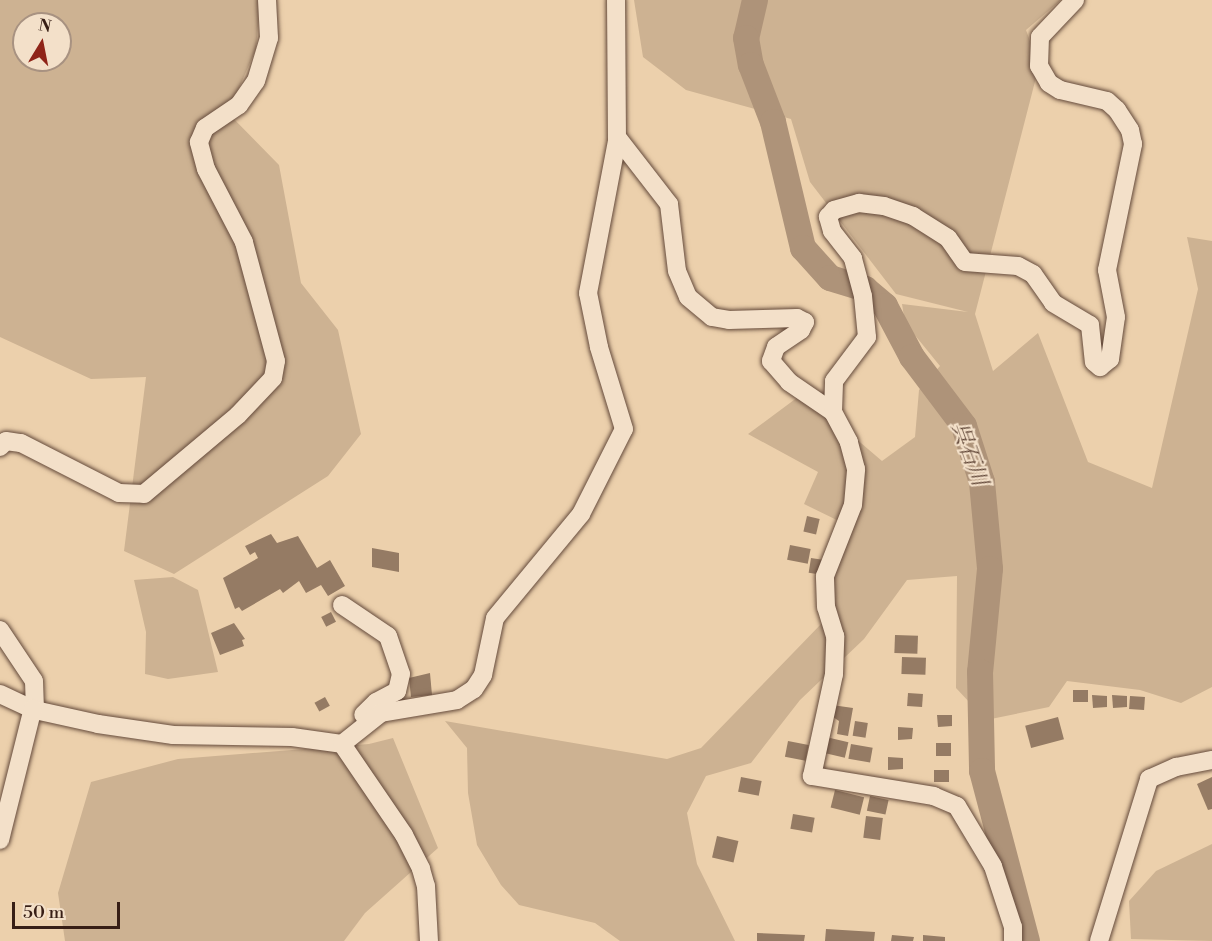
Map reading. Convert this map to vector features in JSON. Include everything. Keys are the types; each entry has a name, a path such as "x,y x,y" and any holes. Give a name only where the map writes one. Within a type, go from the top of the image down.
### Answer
{"street":[{"path":"0,447 6,441 21,442 119,493 144,494 238,415 273,378 276,361 244,242 206,169 199,142 205,128 239,105 256,81 269,38 267,0"},
{"path":"0,694 34,709 173,735 348,738 381,713 457,700 474,689 483,675 495,618 581,514 624,429 599,347 588,293 617,137 616,0"},
{"path":"833,412 834,381 867,337 863,296 853,258 832,231 828,217 834,210 859,203 884,206 913,216 948,238 964,261 1018,266 1033,274 1053,303 1090,325 1094,362 1100,367 1110,359 1116,316 1107,270 1133,144 1130,130 1118,110 1107,101 1060,90 1049,83 1039,66 1040,38 1075,0"},
{"path":"617,137 669,204 677,271 688,297 712,317 729,320 797,318 805,322 801,330 776,347 771,361 789,382 833,412 849,442 856,469 853,505 825,576 826,607 836,636 834,674 812,777 934,796 957,806 993,866 1013,927 1013,941"},
{"path":"342,605 388,636 401,674 397,691 364,713 348,738"},
{"path":"0,630 34,681 34,709 0,840"},
{"path":"348,738 421,869 426,886 429,941"},
{"path":"1099,941 1149,779 1176,767 1212,760"}],"shaded area":[{"path":"0,0 260,0 256,49 228,113 279,165 301,283 338,330 361,434 328,476 174,574 124,551 146,377 91,379 0,337"},
{"path":"634,0 1061,0 1026,30 1039,66 975,314 993,371 1038,333 1088,462 1152,488 1198,289 1187,237 1212,241 1212,687 1181,703 1140,690 1067,681 1049,707 986,720 956,688 957,576 907,580 864,639 800,700 751,763 706,776 687,813 697,864 735,941 620,941 595,923 519,905 501,885 477,845 468,793 467,748 445,721 667,759 701,748 823,622 845,524 804,504 818,472 748,434 798,397 841,426 882,461 915,437 919,390 940,366 905,323 902,304 968,312 896,294 810,182 791,119 686,90 643,57"},
{"path":"173,577 198,590 218,672 168,679 145,674 146,632 134,580"},
{"path":"393,738 438,848 365,913 344,941 65,941 58,893 91,782 178,759 369,744"},
{"path":"1212,844 1212,941 1131,939 1129,901 1156,871"}],"building":[{"path":"807,516 820,519 816,535 803,532"},
{"path":"271,534 277,543 298,536 317,568 330,560 345,586 328,596 321,585 306,593 299,581 283,593 280,589 242,611 239,607 235,609 223,578 258,558 255,552 250,555 245,546"},
{"path":"790,545 811,549 808,564 787,560"},
{"path":"372,548 399,553 399,572 372,567"},
{"path":"811,558 824,560 821,575 809,573"},
{"path":"331,612 336,622 326,627 321,617"},
{"path":"234,623 245,639 242,640 244,646 220,655 211,633"},
{"path":"895,635 918,636 917,654 894,653"},
{"path":"902,657 926,658 925,675 901,674"},
{"path":"430,673 432,695 411,697 409,678"},
{"path":"1073,690 1088,690 1088,702 1073,702"},
{"path":"908,693 923,694 922,707 907,706"},
{"path":"1092,695 1107,696 1107,707 1093,708"},
{"path":"1112,695 1127,696 1127,707 1113,708"},
{"path":"1130,696 1145,697 1144,710 1129,709"},
{"path":"325,697 330,706 319,712 315,703"},
{"path":"832,705 853,708 848,736 837,734 839,721 833,717"},
{"path":"937,715 952,715 952,726 938,727"},
{"path":"1058,717 1064,739 1031,748 1025,726"},
{"path":"855,721 868,723 865,738 853,736"},
{"path":"898,727 913,728 912,739 898,740"},
{"path":"826,737 848,742 845,758 822,753"},
{"path":"788,741 809,745 806,761 785,757"},
{"path":"936,743 951,743 951,756 936,756"},
{"path":"851,744 873,748 870,763 848,759"},
{"path":"888,757 903,758 903,769 888,770"},
{"path":"934,770 949,770 949,782 934,782"},
{"path":"741,777 762,781 759,796 738,792"},
{"path":"1212,777 1212,809 1208,810 1197,784"},
{"path":"835,790 864,797 860,815 831,807"},
{"path":"870,796 889,800 885,815 867,811"},
{"path":"793,814 815,818 812,833 790,829"},
{"path":"866,816 883,818 880,840 863,838"},
{"path":"717,836 738,841 733,862 712,857"},
{"path":"826,929 875,932 874,941 825,941"},
{"path":"757,933 805,935 804,941 757,941"},
{"path":"892,935 914,937 913,941 891,941"},
{"path":"923,935 945,937 945,941 923,941"}],"waterway":[{"name":"呉石川","path":"755,0 746,38 751,65 773,122 803,248 830,278 865,289 885,306 912,357 964,426 982,482 990,569 980,672 982,771 1027,941"}]}
